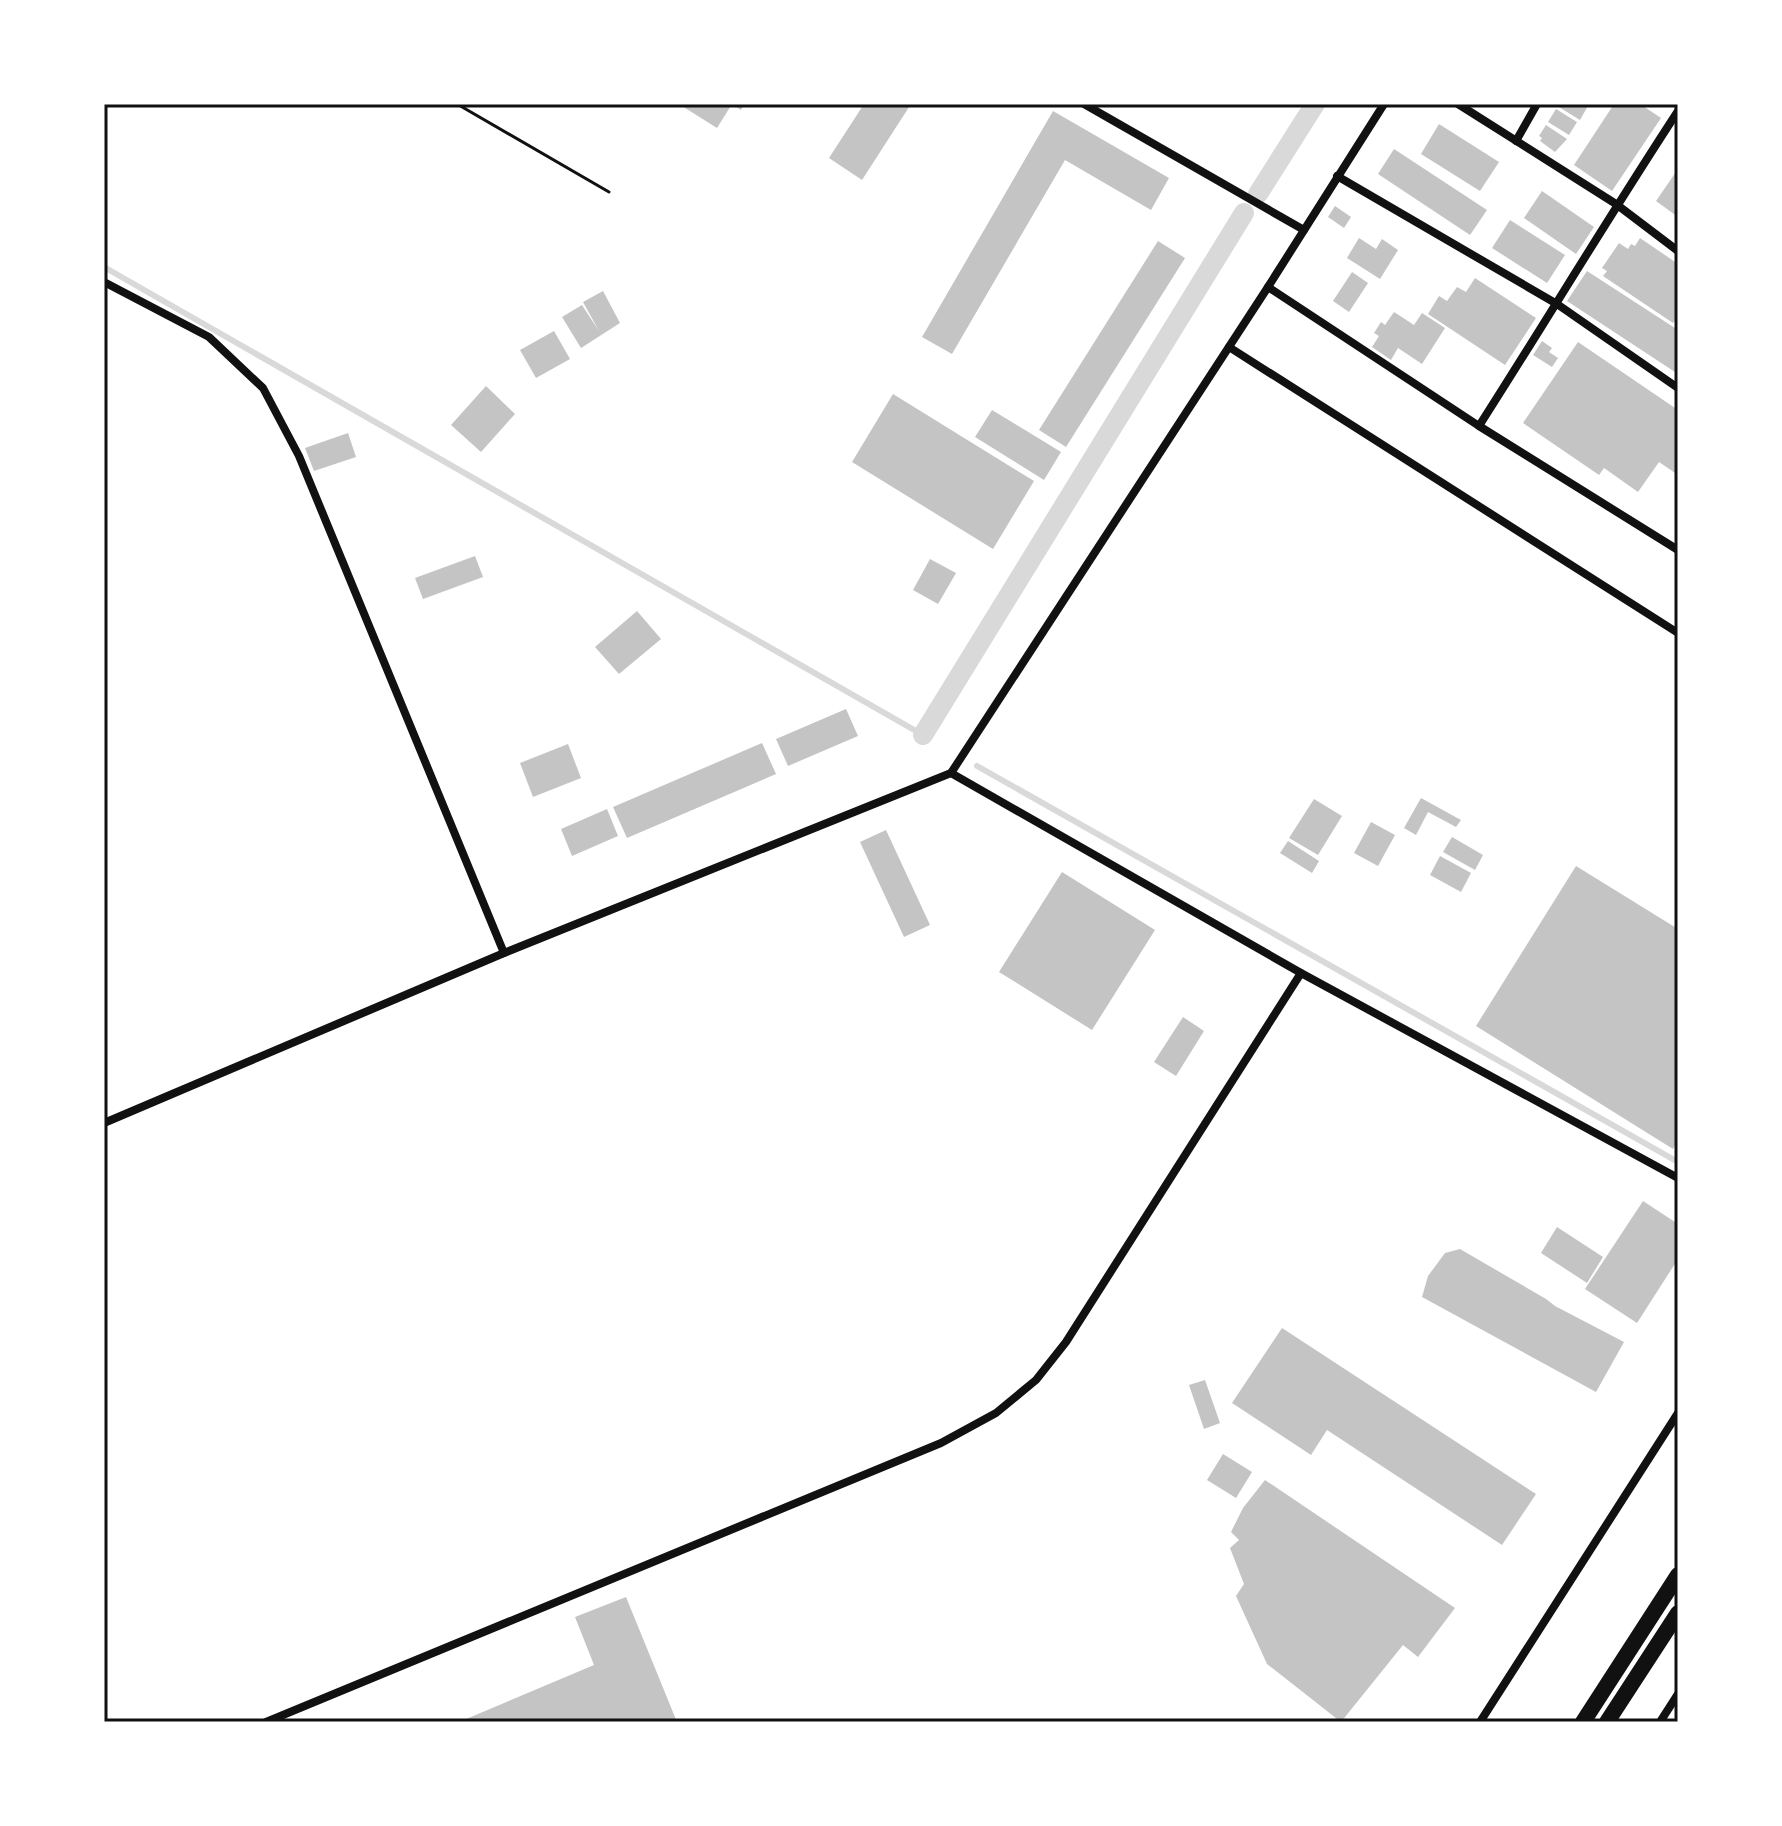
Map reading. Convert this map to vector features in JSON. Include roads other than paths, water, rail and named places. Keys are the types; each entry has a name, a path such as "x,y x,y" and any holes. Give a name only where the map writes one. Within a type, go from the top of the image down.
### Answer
{"main road":[{"path":"1583,1722 1678,1575"},
{"path":"1607,1722 1678,1613"}],"street":[{"path":"1084,104 1304,230"},
{"path":"104,1123 504,953 951,773 1384,104"},
{"path":"1458,104 1616,204 1678,251"},
{"path":"1516,141 1537,104"},
{"path":"1479,426 1616,204 1678,111"},
{"path":"1337,176 1557,304 1678,388"},
{"path":"104,282 209,337 263,388 299,456 504,953"},
{"path":"1268,287 1479,426 1678,550"},
{"path":"1229,347 1678,633"},
{"path":"951,773 1301,973 1678,1178"},
{"path":"266,1722 927,1449 996,1413 1036,1380 1066,1342 1301,973"},
{"path":"1480,1722 1678,1413"},
{"path":"1660,1722 1678,1694"}],"waterway":[{"path":"1258,194 1315,104"},
{"path":"923,735 1244,213"},
{"path":"104,267 923,735"},
{"path":"977,766 1678,1162"}]}
